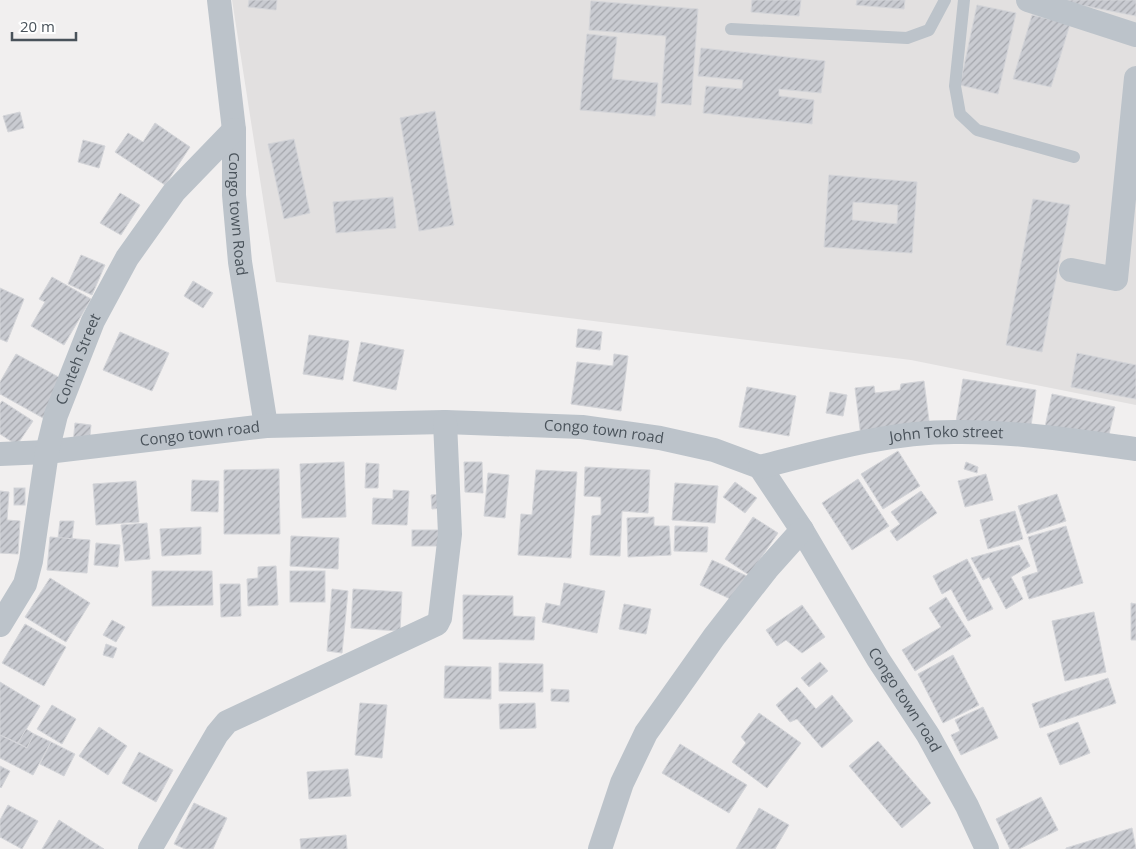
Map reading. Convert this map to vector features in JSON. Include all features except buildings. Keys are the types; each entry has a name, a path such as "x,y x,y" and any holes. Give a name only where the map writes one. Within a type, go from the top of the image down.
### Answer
{"street":[{"name":"Congo town Road","path":"219,0 234,130 234,195 240,262 266,426"},
{"path":"1028,0 1136,35"},
{"path":"1071,270 1116,279 1136,78"},
{"name":"Conteh Street","path":"0,625 25,584 47,452 56,415 93,321 127,258 174,192 234,130"},
{"path":"150,849 217,734 227,722 437,624 440,618 450,534 444,422"},
{"name":"Congo town road","path":"0,454 47,452 266,426 444,422 582,427 660,438 714,450 760,467 802,530 878,659 928,735 967,806 987,849"},
{"name":"John Toko street","path":"760,467 884,438 954,432 1078,441 1136,448"},
{"path":"600,849 622,783 646,734 714,637 767,569 802,530"}],"lane":[{"path":"732,29 907,38 930,30 945,4 945,0"},
{"path":"964,0 955,86 960,114 977,130 1074,157"}],"shaded area":[{"path":"232,0 1136,0 1136,405 911,360 276,282"}]}
